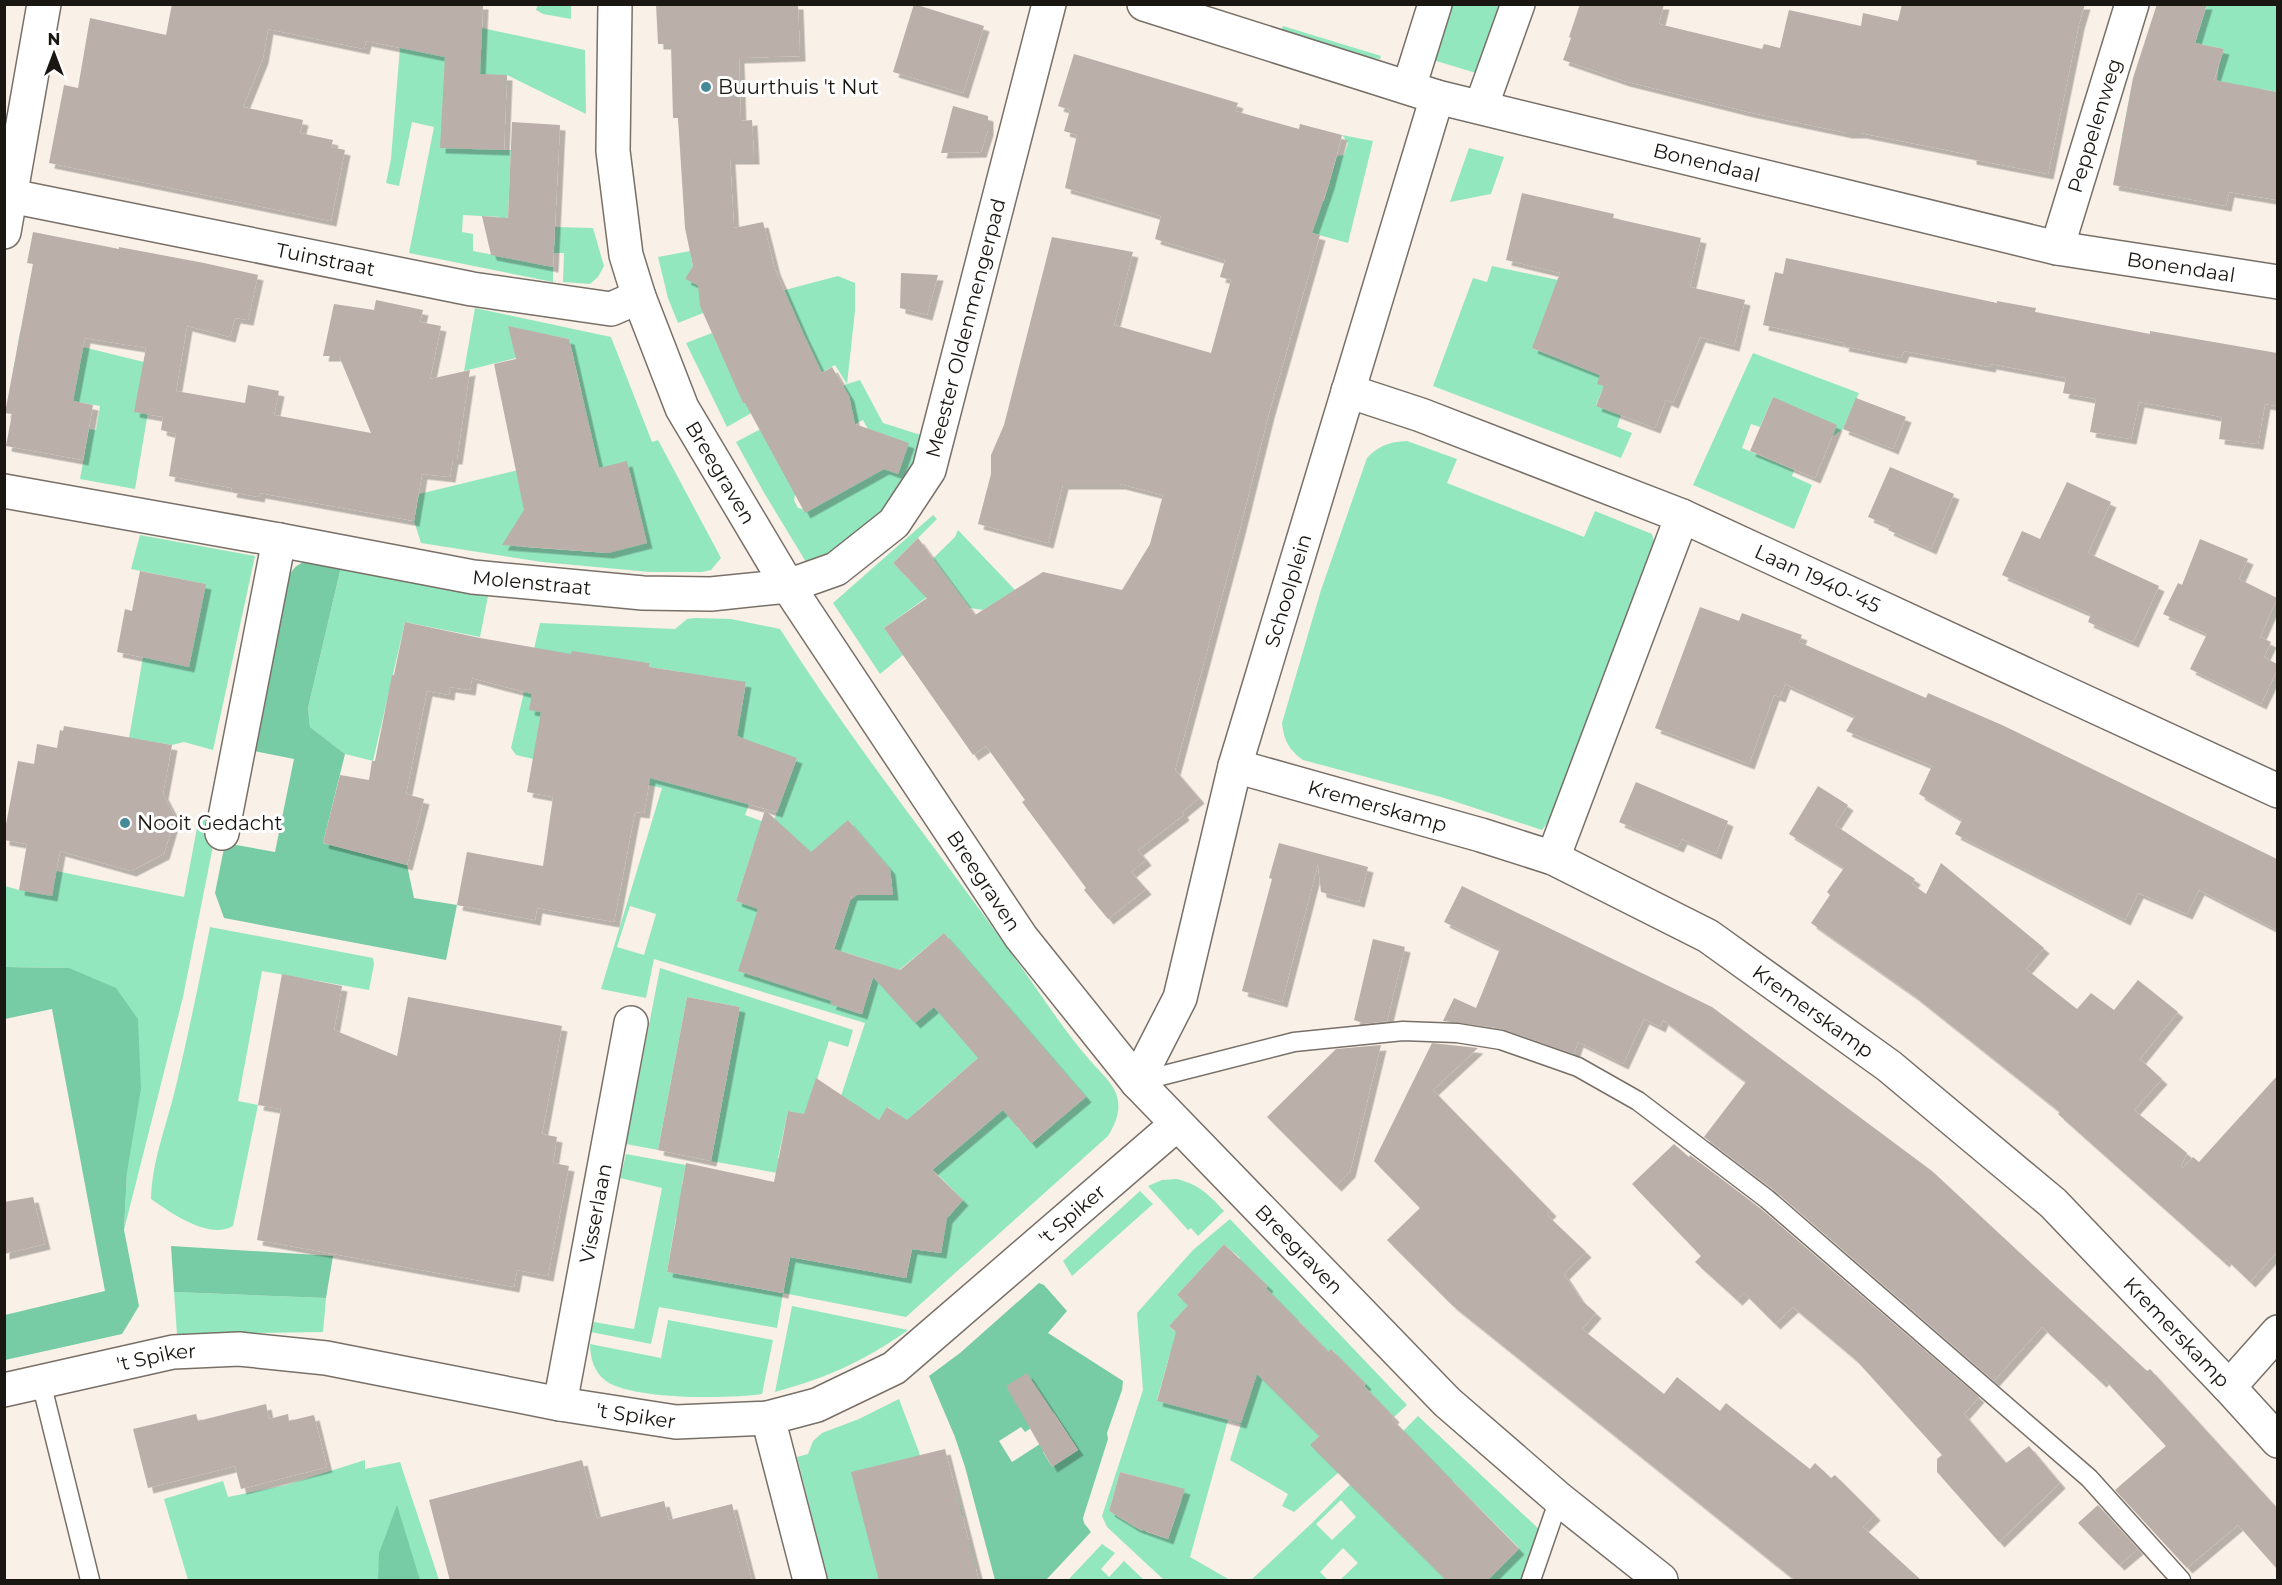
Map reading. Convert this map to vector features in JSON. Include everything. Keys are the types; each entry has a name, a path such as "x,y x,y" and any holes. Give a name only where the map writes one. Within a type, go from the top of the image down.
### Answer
{"street":[{"path":"4,232 44,4"},
{"name":"Breegraven","path":"615,4 613,151 626,255 639,297 682,408 788,586 1020,937 1137,1082 1447,1402 1559,1499 1660,1581"},
{"name":"Meester Oldenmengerpad","path":"788,586 836,568 894,523 929,470 1049,4"},
{"name":"Bonendaal","path":"1144,4 1423,92 1481,107 2057,248 2277,282"},
{"name":"Schoolplein","path":"1137,1082 1180,998 1234,766 1348,391 1423,92 1435,4"},
{"path":"1481,107 1518,4"},
{"name":"Peppelenweg","path":"2057,248 2132,4"},
{"name":"Tuinstraat","path":"11,196 472,289 611,309 639,297"},
{"name":"Laan 1940-'45","path":"1348,391 1421,415 1682,516 2277,791"},
{"name":"Molenstraat","path":"4,491 473,577 643,593 711,594 788,586"},
{"path":"1553,858 1682,516"},
{"path":"222,833 279,540"},
{"name":"Kremerskamp","path":"1234,766 1481,835 1553,858 1708,936 1889,1066 2053,1203 2229,1387 2277,1441"},
{"name":"Visserlaan","path":"560,1404 632,1023"},
{"name":"'t Spiker","path":"4,1390 173,1352 239,1349 326,1358 560,1404 676,1422 768,1418 817,1405 894,1368 1178,1124"},
{"path":"2229,1387 2277,1332"},
{"path":"768,1418 810,1581"}],"lane":[{"path":"1137,1082 1294,1042 1403,1031 1456,1033 1501,1040 1578,1067 1638,1101 1776,1206 2089,1478 2181,1581"},
{"path":"41,1382 90,1581"},
{"path":"1531,1581 1559,1499"}],"green space":[{"path":"538,4 571,5 571,19 543,14 536,10"},
{"path":"1448,5 1501,5 1476,73 1433,60"},
{"path":"2207,5 2277,5 2277,92 2262,89 2257,122 2277,125 2277,139 2251,136 2226,155 2122,136 2131,90 2215,96 2219,65 2224,49 2195,43"},
{"path":"408,7 482,28 585,50 586,114 507,75 503,150 511,150 506,257 553,267 553,282 409,253 434,127 412,122 399,186 386,183 391,159 400,47","holes":["463,215 500,217 499,256 473,251 473,234 462,232"]},
{"path":"1283,26 1381,56 1380,59 1373,58 1281,31"},
{"path":"1342,135 1373,141 1348,243 1279,224 1305,196 1324,201 1337,156 1344,155 1348,143"},
{"path":"1469,148 1504,157 1491,194 1450,202"},
{"path":"555,227 593,228 604,266 598,277 590,284 563,282 564,253 554,253"},
{"path":"690,251 693,266 689,273 691,282 698,285 699,290 718,307 678,323 668,298 658,257"},
{"path":"1492,266 1615,292 1532,348 1600,375 1604,386 1596,405 1621,415 1617,427 1632,433 1621,458 1433,386 1473,278 1487,282"},
{"path":"838,276 855,283 855,311 847,384 835,365 727,427 686,343 712,333 722,355 725,354 743,403 792,382 809,347 798,322 754,298"},
{"path":"475,308 611,337 652,442 658,440 721,558 711,570 702,572 650,572 542,562 421,543 414,521 419,494 560,460 582,395 569,339 509,327 516,358 464,371","holes":["509,535 608,553 522,547"]},
{"path":"20,332 49,338 81,358 83,347 156,365 135,489 80,479 89,429 96,430 100,406 10,390"},
{"path":"1753,353 1859,393 1843,429 1833,436 1773,397 1760,427 1751,424 1742,448 1794,470 1792,476 1812,485 1794,529 1693,485"},
{"path":"860,380 883,423 924,436 913,471 885,511 814,567 809,567 736,442 847,384","holes":["863,420 869,431 803,509 798,508 794,500 795,495 822,441"]},
{"path":"1407,441 1457,459 1447,483 1584,537 1595,511 1652,534 1654,541 1652,549 1551,818 1542,830 1441,797 1303,760 1290,748 1284,734 1282,723 1321,590 1367,458 1385,445"},
{"path":"933,515 937,519 893,563 910,581 955,537 958,530 1015,590 983,610 970,608 941,587 884,628 903,655 880,674 833,603"},
{"path":"140,535 255,556 213,750 184,742 172,745 129,738 143,657 205,584 131,569"},
{"path":"307,561 341,567 308,708 310,727 345,754 323,843 407,865 414,898 457,905 446,960 224,918 215,893 225,843 275,852 294,759 254,751 287,583 294,569"},
{"path":"341,567 488,596 480,637 405,622 373,761 345,754 310,727 308,708"},
{"path":"687,619 731,619 780,629 879,773 1063,1027 1109,1081 1117,1095 1118,1113 1108,1136 906,1317 783,1293 777,1328 659,1307 651,1344 591,1332 594,1322 634,1329 662,1188 620,1178 626,1154 686,1165 682,1184 783,1203 838,1105 865,1023 654,959 646,998 601,989 662,788 516,755 511,748 540,623 675,629","holes":["571,654 649,663 649,667 681,672 530,693","708,676 746,683 737,733 699,726","797,758 772,825 745,815 753,793","849,821 889,868 886,871 891,877 891,883 885,895 877,895 866,888 851,900 846,895 844,919 829,964 811,852","754,845 756,908 736,901","630,906 656,914 644,955 617,947","944,933 991,988 939,1002 887,980","847,953 878,963 861,1014 831,1004","978,1058 992,1119 917,1183 918,1110","1085,1097 1032,1143 1017,1127 1029,1116","888,1107 900,1116 878,1148 869,1114 879,1120","933,1170 963,1200 947,1218 915,1188","676,1218 944,1233 941,1253 912,1249 906,1278 790,1257 783,1293 667,1272"]},
{"path":"199,817 208,818 206,838 214,841 183,997 124,1230 127,1172 69,968 5,967 5,886 19,890 56,871 184,897"},
{"path":"210,927 373,958 374,964 369,990 262,971 238,1101 258,1105 233,1226 213,1230 190,1223 151,1199 157,1158 180,1070"},
{"path":"5,967 69,968 116,988 138,1019 141,1089 127,1172 124,1230 139,1306 122,1334 5,1360 5,1315 105,1291 52,1009 5,1019"},
{"path":"660,968 853,1030 848,1047 829,1041 806,1115 788,1111 778,1158 794,1176 711,1161 740,1007 687,997 658,1150 626,1144"},
{"path":"1177,1179 1204,1191 1224,1211 1198,1236 1191,1228 1188,1230 1148,1186 1162,1180"},
{"path":"1140,1191 1153,1204 1072,1276 1063,1261"},
{"path":"1230,1219 1407,1405 1394,1417 1364,1386 1366,1384 1332,1350 1329,1352 1299,1321 1252,1368 1319,1436 1311,1445 1347,1465 1294,1512 1282,1506 1288,1494 1230,1460 1241,1424 1228,1420 1190,1557 1230,1580 1164,1580 1107,1527 1102,1516 1143,1390 1137,1313 1193,1250","holes":["1224,1244 1240,1258 1235,1263 1248,1274 1252,1271 1268,1286 1221,1337 1198,1353 1169,1326 1188,1305 1177,1295","1169,1357 1170,1357 1182,1407 1157,1400","1120,1472 1158,1482 1142,1531 1109,1511","1181,1501 1168,1539 1146,1532 1147,1527"]},
{"path":"171,1246 333,1256 326,1298 174,1292"},
{"path":"1039,1283 1044,1285 1067,1311 1048,1333 1123,1381 1107,1433 1108,1439 1083,1518 1091,1532 1046,1580 995,1580 965,1467 929,1376 960,1353","holes":["1054,1413 1078,1450 1052,1467 1043,1452 1047,1448 1043,1442 1012,1462 999,1441 1021,1427 1025,1432"]},
{"path":"174,1292 326,1298 323,1332 177,1334"},
{"path":"792,1306 908,1330 860,1360 811,1381 775,1392"},
{"path":"668,1320 773,1340 762,1394 727,1397 658,1395 619,1387 606,1381 598,1373 592,1359 590,1344 661,1358"},
{"path":"899,1399 919,1452 930,1494 955,1488 963,1516 937,1522 944,1546 969,1540 976,1568 921,1577 828,1580 797,1457 808,1454 813,1441 822,1433 859,1419"},
{"path":"1418,1416 1540,1530 1522,1580 1487,1580 1519,1548 1453,1481 1447,1580 1340,1580 1358,1563 1343,1548 1320,1572 1328,1580 1251,1580 1312,1523","holes":["1341,1500 1356,1517 1332,1540 1316,1524"]},
{"path":"365,1460 365,1469 400,1462 439,1580 188,1580 164,1499 223,1481 228,1497 286,1485"},
{"path":"397,1505 420,1580 378,1580 379,1553"},
{"path":"1102,1544 1115,1553 1101,1569 1109,1577 1124,1561 1144,1580 1068,1580"}],"building":[{"path":"172,4 483,4 480,74 507,75 504,150 440,148 445,57 366,41 364,49 268,29 263,58 243,107 303,120 300,133 333,140 331,147 345,150 331,221 49,163 64,85 78,88 90,18 166,35"},
{"path":"656,4 798,4 800,56 739,58 741,121 752,120 754,159 730,159 734,228 763,222 775,269 803,333 822,373 832,367 849,396 855,424 909,443 898,474 884,469 805,513 743,403 700,306 698,285 685,279 693,266 685,228 678,118 673,118 671,44 658,44"},
{"path":"914,4 984,26 963,93 893,72"},
{"path":"1580,4 1664,4 1659,24 1762,49 1764,44 1780,48 1789,10 1861,26 1863,13 1898,21 1902,4 2085,4 2048,174 1971,159 1971,155 1861,133 1847,133 1748,112 1624,81 1563,60"},
{"path":"2157,4 2207,4 2195,43 2224,49 2214,80 2277,92 2277,200 2229,192 2226,206 2113,185 2133,78"},
{"path":"1074,54 1238,103 1235,111 1299,129 1300,124 1342,135 1329,184 1312,233 1320,235 1269,413 1175,770 1199,798 1182,812 1184,815 1138,850 1146,860 1131,872 1146,889 1108,919 1084,890 1086,888 1022,802 1025,800 986,746 973,755 884,628 927,598 893,563 918,538 975,615 1043,572 1122,590 1150,544 1163,495 1120,484 1063,484 1048,543 978,524 991,474 991,455 1004,425 1052,237 1133,252 1114,325 1211,353 1231,280 1220,277 1225,260 1155,239 1161,216 1065,188 1077,135 1064,131 1070,110 1058,106"},
{"path":"953,106 988,116 988,130 981,152 941,153"},
{"path":"512,122 560,125 553,267 491,255 482,216 508,218"},
{"path":"1522,193 1614,214 1613,218 1701,238 1690,287 1745,300 1734,346 1700,337 1673,403 1666,400 1655,428 1596,406 1604,386 1597,384 1600,375 1532,348 1560,273 1506,260"},
{"path":"33,232 258,275 248,320 235,318 230,337 187,326 176,391 245,403 248,385 279,391 274,415 371,433 339,356 323,356 334,304 374,310 376,300 423,310 420,322 441,326 430,379 470,370 457,459 453,459 450,477 422,474 414,521 260,493 259,497 231,492 232,488 169,476 176,434 161,430 163,417 134,412 146,348 85,338 73,401 93,405 83,460 6,446 12,414 5,413 33,264 27,263"},
{"path":"1786,258 1997,303 1997,301 2036,308 2035,312 2150,334 2150,331 2277,353 2277,406 2265,404 2258,444 2219,439 2222,417 2139,402 2131,439 2090,432 2096,399 2063,393 2066,378 1904,351 1901,358 1843,346 1844,343 1763,325 1775,272 1783,274"},
{"path":"901,273 938,275 927,315 900,308"},
{"path":"508,326 569,339 599,468 627,461 647,543 608,553 502,545 524,510 494,364 516,359"},
{"path":"1773,397 1837,425 1815,478 1750,451"},
{"path":"1856,398 1906,417 1893,449 1843,429"},
{"path":"1890,467 1954,494 1931,549 1888,530 1890,526 1868,517"},
{"path":"2067,482 2111,502 2088,553 2159,586 2133,642 2088,622 2091,614 2002,575 2022,531 2040,539"},
{"path":"2200,539 2248,559 2239,579 2277,598 2260,637 2271,642 2264,657 2277,664 2277,670 2261,704 2190,669 2207,634 2163,614 2178,583 2182,585"},
{"path":"140,571 206,584 189,667 117,652 125,609 132,611"},
{"path":"1700,607 1739,621 1742,613 1802,635 1799,642 1926,698 1928,693 2002,725 2277,859 2277,930 2199,890 2187,914 2138,893 2125,920 1955,834 1962,820 1919,794 1932,766 1846,731 1855,716 1785,684 1780,697 1774,695 1749,764 1655,728"},
{"path":"405,622 480,638 571,654 572,651 649,663 649,667 746,682 737,736 797,758 777,812 650,778 644,813 635,812 614,922 537,908 535,920 457,905 467,852 543,866 553,797 527,792 541,712 529,710 532,694 472,678 470,690 450,687 449,695 427,691 406,794 424,799 407,865 323,843 340,775 369,780"},
{"path":"64,726 172,745 163,794 175,817 164,854 131,871 60,851 52,896 19,890 27,844 4,840 4,835 18,761 34,764 37,744 57,748 60,730 63,731"},
{"path":"1636,782 1728,821 1716,854 1682,839 1678,847 1619,822"},
{"path":"1818,786 1848,805 1835,825 1915,879 1912,884 1926,894 1941,863 2044,948 2026,969 2077,1009 2091,993 2114,1010 2138,980 2178,1012 2140,1059 2162,1079 2134,1110 2187,1153 2181,1166 2183,1168 2193,1157 2199,1162 2277,1076 2277,1252 2250,1282 2226,1259 2224,1262 2058,1114 2060,1112 1913,995 1811,923 1830,895 1827,892 1844,868 1789,834"},
{"path":"765,810 811,852 848,820 890,869 893,895 852,895 834,949 900,970 944,933 1086,1097 1031,1143 1003,1110 932,1170 963,1200 947,1218 941,1253 912,1249 906,1278 790,1257 783,1293 667,1272 686,1163 774,1182 788,1111 804,1114 816,1078 879,1120 887,1107 907,1120 978,1058 934,1007 915,1023 873,977 862,1014 830,1004 832,1001 738,971 758,909 736,901"},
{"path":"1279,843 1368,867 1359,902 1321,892 1318,864 1282,1002 1242,991 1272,879 1269,878"},
{"path":"1462,886 1712,1007 1932,1171 2147,1371 2150,1369 2277,1508 2277,1569 2238,1525 2187,1568 2115,1490 2166,1446 2104,1379 2101,1382 2042,1327 1994,1381 1774,1190 1704,1137 1746,1082 1663,1020 1660,1027 1644,1019 1623,1064 1578,1042 1574,1054 1499,1028 1443,1021 1454,998 1476,1008 1500,949 1444,922"},
{"path":"1373,939 1405,947 1387,1021 1362,1024 1354,1020"},
{"path":"282,974 342,986 334,1030 397,1056 408,997 562,1026 542,1134 557,1137 553,1163 569,1166 548,1276 517,1270 514,1287 257,1240 281,1109 258,1105"},
{"path":"687,997 740,1007 711,1161 658,1150"},
{"path":"1432,1043 1478,1048 1433,1090 1551,1211 1547,1215 1586,1252 1564,1274 1581,1300 1596,1313 1582,1329 1664,1394 1677,1377 1720,1411 1726,1403 1810,1469 1815,1463 1831,1478 1835,1475 1875,1515 1863,1527 1922,1581 1796,1581 1452,1305 1387,1240 1420,1208 1374,1161"},
{"path":"1381,1045 1350,1172 1336,1186 1267,1117 1336,1049"},
{"path":"1674,1144 1760,1208 1979,1397 1964,1414 2006,1463 2029,1446 2060,1483 1999,1542 1937,1472 1937,1459 1942,1455 1856,1360 1793,1307 1775,1324 1744,1293 1737,1300 1695,1262 1701,1256 1632,1184"},
{"path":"33,1197 45,1244 4,1254 4,1202"},
{"path":"1224,1244 1268,1286 1266,1288 1329,1352 1331,1349 1366,1384 1364,1386 1394,1417 1392,1419 1519,1549 1487,1581 1447,1581 1310,1445 1319,1436 1257,1374 1241,1423 1157,1401 1176,1332 1169,1326 1188,1305 1177,1295"},
{"path":"1027,1373 1078,1450 1052,1467 1006,1386"},
{"path":"266,1404 269,1419 288,1414 289,1421 314,1415 327,1467 241,1489 235,1466 148,1488 133,1429 196,1414 198,1421"},
{"path":"945,1449 979,1581 879,1581 851,1472"},
{"path":"582,1460 597,1518 664,1501 669,1520 732,1504 752,1581 450,1581 429,1500"},
{"path":"1120,1472 1185,1489 1168,1539 1135,1527 1109,1511"},
{"path":"2098,1505 2138,1549 2119,1565 2078,1523"}],"place":[{"name":"Buurthuis 't Nut","path":"706,87"},
{"name":"Nooit Gedacht","path":"125,823"}]}
